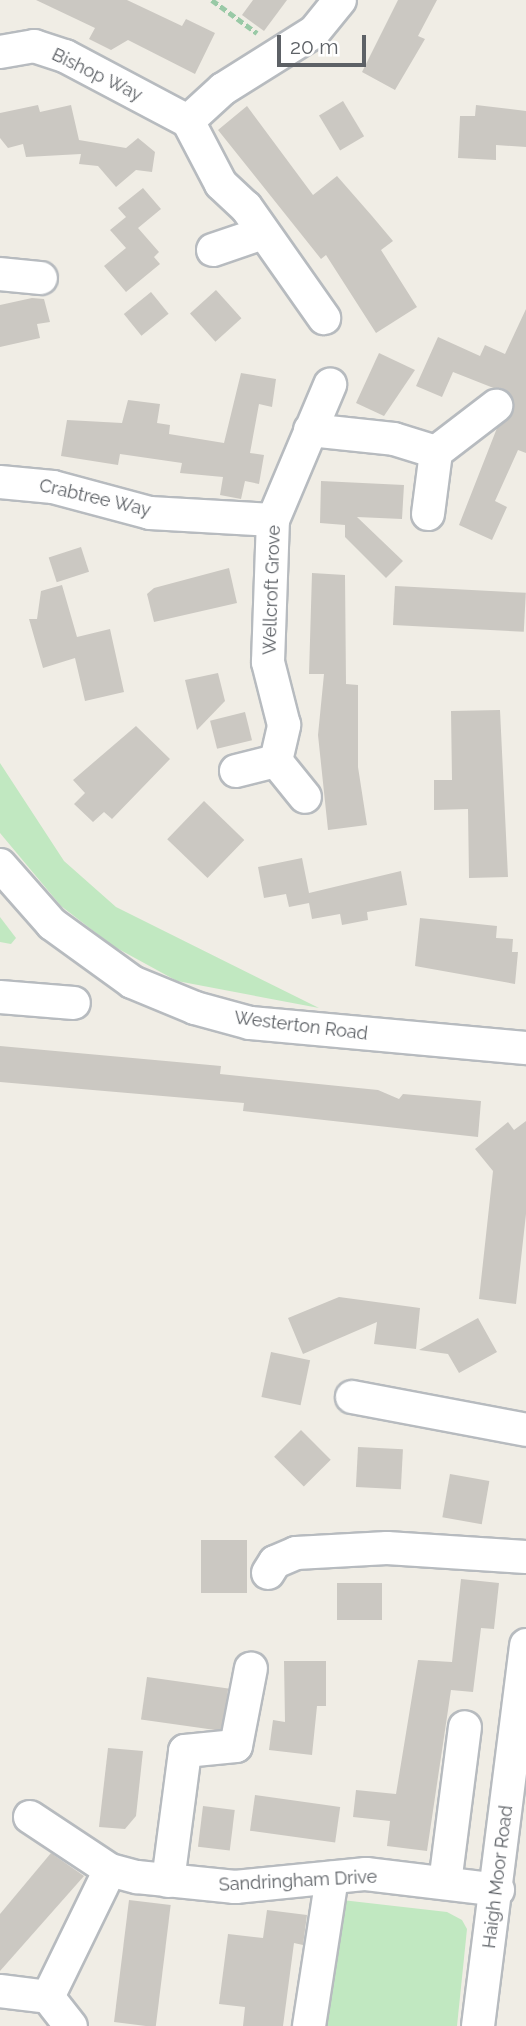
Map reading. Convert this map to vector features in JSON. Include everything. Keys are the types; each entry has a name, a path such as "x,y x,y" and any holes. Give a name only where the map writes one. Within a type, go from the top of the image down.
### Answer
{"street":[{"path":"324,318 291,270 260,234 246,207 221,184 188,121 223,89 314,32 340,0"},
{"name":"Bishop Way","path":"0,52 34,46 65,56 188,121"},
{"path":"213,250 260,234"},
{"path":"0,274 41,278"},
{"name":"Wellcroft Grove","path":"276,761 284,724 268,662 273,520 330,386"},
{"path":"428,514 436,452 496,406"},
{"path":"310,430 394,439 436,452"},
{"name":"Crabtree Way","path":"0,482 53,487 150,513 273,520"},
{"path":"236,771 276,761 305,797"},
{"name":"Westerton Road","path":"0,865 52,924 132,982 195,1008 250,1023 526,1048"},
{"path":"0,997 74,1003"},
{"path":"352,1397 526,1430"},
{"path":"268,1573 275,1562 296,1553 387,1548 526,1557"},
{"name":"Haigh Moor Road","path":"478,2026 498,1890 526,1645"},
{"path":"168,1881 186,1751 236,1746 251,1668"},
{"path":"445,1883 465,1727"},
{"name":"Sandringham Drive","path":"30,1817 110,1870 168,1881 235,1887 366,1874 498,1890"},
{"path":"48,1997 110,1870"},
{"path":"309,2026 332,1878"},
{"path":"0,1991 48,1997 71,2026"}],"path":[{"path":"212,0 283,52"}],"green space":[{"path":"0,763 64,861 116,907 319,1008 177,981 113,946 61,906 0,833"},
{"path":"0,917 16,938 11,944 0,942"},
{"path":"342,1900 447,1912 462,1920 467,1929 457,2026 320,2026"}],"building":[{"path":"36,0 127,0 182,26 186,19 215,33 195,74 128,40 111,50 89,39 95,28"},
{"path":"253,0 287,0 264,31 242,15"},
{"path":"398,0 437,0 418,36 425,39 395,90 362,72"},
{"path":"343,101 364,136 340,151 319,115"},
{"path":"38,105 40,112 71,105 79,140 126,148 138,138 155,152 152,172 136,170 116,187 98,166 79,164 81,154 26,157 23,144 8,148 0,138 0,113"},
{"path":"476,105 526,111 526,147 496,145 496,160 458,158 460,116 475,116"},
{"path":"247,106 313,195 337,176 372,216 393,241 381,250 417,307 376,333 326,255 321,259 218,130"},
{"path":"143,188 161,209 138,228 159,252 154,257 160,264 126,292 104,266 126,248 110,230 126,217 118,208"},
{"path":"216,290 241,318 215,342 190,313"},
{"path":"151,292 169,314 141,336 124,314"},
{"path":"32,298 44,299 50,322 37,324 40,338 0,347 0,305"},
{"path":"526,309 526,453 518,450 495,501 507,507 492,540 459,525 497,428 513,412 511,395 453,372 442,397 416,386 438,337 480,356 485,345 505,354"},
{"path":"379,353 415,370 384,416 356,403"},
{"path":"241,373 276,379 272,407 259,404 250,453 264,455 259,484 245,481 241,499 220,495 223,477 180,473 182,463 120,454 118,465 61,456 67,420 122,423 128,400 160,404 157,423 170,425 169,434 224,443"},
{"path":"321,481 404,485 402,519 357,517 403,561 386,578 345,537 345,525 320,523"},
{"path":"81,547 89,572 57,582 49,558"},
{"path":"229,568 237,603 154,622 147,594 154,588"},
{"path":"312,573 345,575 346,684 358,685 358,767 367,825 328,830 318,735 324,674 309,674"},
{"path":"62,585 77,637 110,629 124,692 85,701 75,658 43,668 29,619 37,619 41,591"},
{"path":"395,586 526,593 524,632 393,625"},
{"path":"218,673 225,701 197,730 185,680"},
{"path":"500,710 508,877 469,878 468,809 434,810 434,780 452,780 451,711"},
{"path":"245,712 252,740 217,749 210,721"},
{"path":"136,726 170,759 112,819 104,812 93,822 74,804 85,793 73,780"},
{"path":"204,801 244,840 207,878 167,839"},
{"path":"302,858 309,893 401,871 407,905 367,912 368,920 342,925 340,914 312,919 309,903 289,907 286,894 264,898 258,867"},
{"path":"420,918 497,926 496,938 513,939 512,952 518,952 515,984 415,966"},
{"path":"0,1046 221,1066 220,1074 378,1090 399,1099 403,1094 481,1101 478,1137 243,1111 244,1103 0,1082"},
{"path":"526,1121 526,1214 516,1304 479,1299 493,1171 475,1149 508,1122 514,1130"},
{"path":"339,1297 420,1308 416,1349 374,1344 377,1322 303,1354 288,1318"},
{"path":"478,1318 497,1352 459,1373 448,1354 419,1350"},
{"path":"271,1352 310,1360 301,1405 261,1397"},
{"path":"301,1430 331,1460 304,1487 274,1457"},
{"path":"358,1447 403,1449 401,1489 356,1487"},
{"path":"450,1474 489,1481 482,1524 442,1517"},
{"path":"201,1540 247,1540 247,1593 201,1593"},
{"path":"461,1579 499,1583 494,1629 481,1628 473,1692 451,1690 427,1851 387,1846 390,1821 353,1817 356,1790 396,1794 418,1660 452,1662"},
{"path":"337,1583 382,1583 382,1620 337,1620"},
{"path":"284,1661 326,1661 326,1706 317,1706 312,1755 269,1750 273,1720 285,1722"},
{"path":"147,1677 228,1688 222,1731 141,1720"},
{"path":"108,1748 143,1751 136,1816 125,1829 99,1827"},
{"path":"255,1795 340,1807 335,1843 250,1831"},
{"path":"203,1806 235,1810 230,1851 198,1847"},
{"path":"51,1853 84,1876 0,1971 0,1914"},
{"path":"129,1900 171,1905 156,2026 114,2022"},
{"path":"267,1910 307,1915 303,1945 294,1943 283,2026 243,2026 245,2007 219,2004 228,1934 263,1938"}]}
